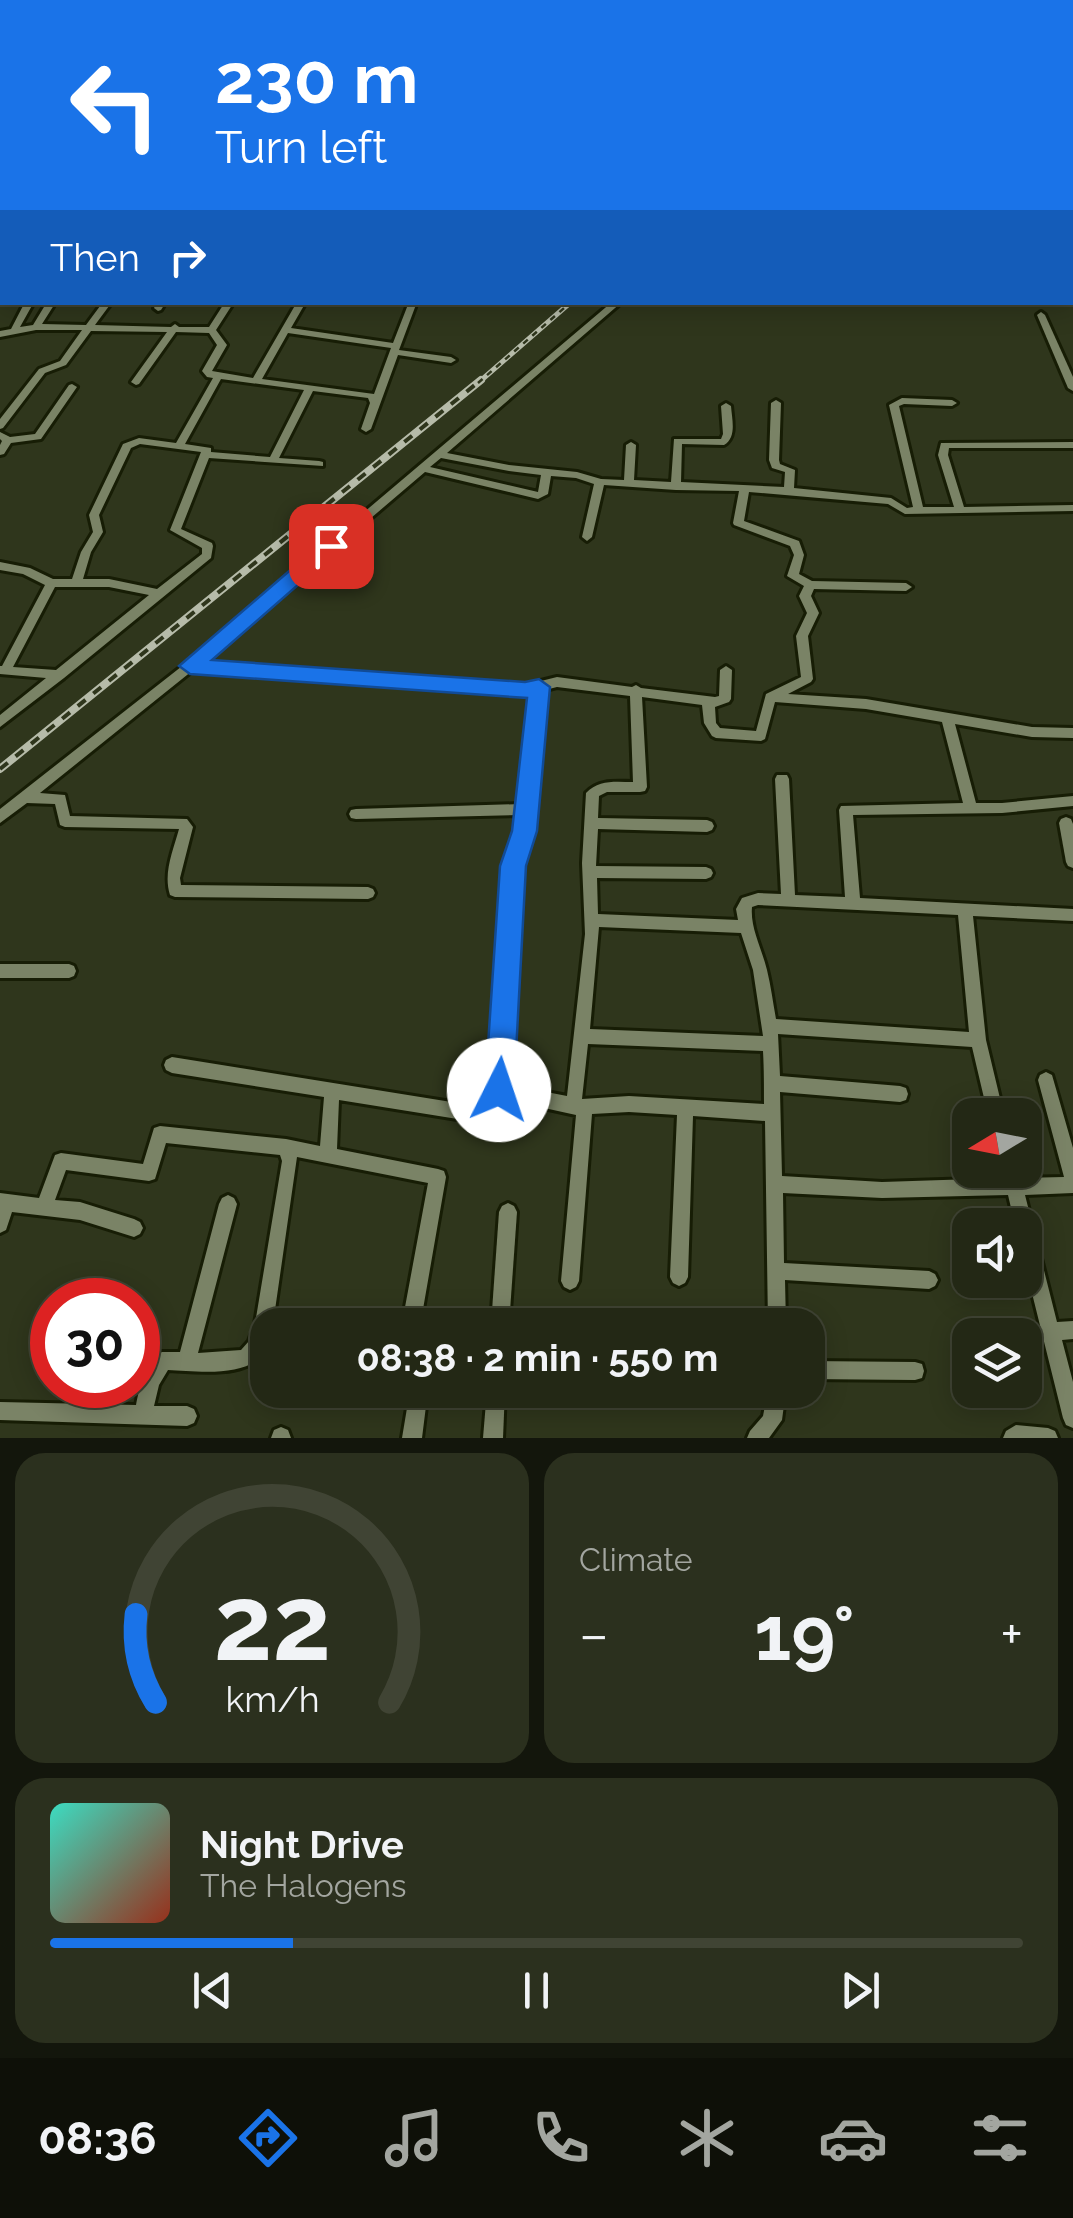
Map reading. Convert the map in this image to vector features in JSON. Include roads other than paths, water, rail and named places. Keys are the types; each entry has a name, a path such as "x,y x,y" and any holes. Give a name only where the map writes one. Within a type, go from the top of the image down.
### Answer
{"street":[{"path":"14,329 28,305"},
{"path":"36,327 50,305"},
{"path":"0,426 42,370 64,363 105,305"},
{"path":"212,330 228,305"},
{"path":"256,381 300,305"},
{"path":"366,429 412,305"},
{"path":"0,817 190,666 615,305"},
{"path":"1041,316 1073,388"},
{"path":"0,334 36,327 212,330"},
{"path":"136,382 175,327"},
{"path":"212,330 222,345 207,371 218,377 372,396 375,402"},
{"path":"286,330 451,360"},
{"path":"180,445 218,377"},
{"path":"2,446 38,438 72,387"},
{"path":"273,460 310,388"},
{"path":"918,511 894,405 902,401 952,403"},
{"path":"776,403 774,463 790,470 789,490"},
{"path":"676,487 677,440 724,442 728,434 726,406"},
{"path":"0,722 162,594 210,550 175,530 206,455 203,448 139,441 126,446 96,511 98,532 86,552 76,584"},
{"path":"959,508 942,454 945,445 1073,444"},
{"path":"629,484 630,445"},
{"path":"206,455 319,464"},
{"path":"442,455 600,482 789,490 885,500 899,510 1073,508"},
{"path":"426,469 538,496 544,494 547,472"},
{"path":"587,537 600,482"},
{"path":"745,488 738,523 795,544 799,555 793,576 810,584 906,587"},
{"path":"0,566 26,571 51,583 118,584 162,594"},
{"path":"51,583 2,670 60,675"},
{"path":"770,697 807,679 802,642 813,613 805,596 810,584"},
{"path":"190,666 525,690 557,682 708,700 724,699 726,670"},
{"path":"172,1065 470,1114 485,1113 499,1090 513,866 527,810 539,687"},
{"path":"570,1280 584,1115 577,1105 581,1036 593,920 589,872 592,793 597,788 633,789 642,782 636,690"},
{"path":"708,700 710,722 716,733 755,737 764,734 770,697"},
{"path":"770,697 866,704 1032,732 1073,733"},
{"path":"947,718 971,809"},
{"path":"782,779 788,902"},
{"path":"24,798 60,799 64,821 182,822 186,827 174,878 175,891 368,893"},
{"path":"853,905 846,810 971,809 1073,800"},
{"path":"356,814 527,810"},
{"path":"590,823 707,826"},
{"path":"1066,823 1073,862"},
{"path":"589,872 706,873"},
{"path":"777,1308 771,1044 760,970 746,927 747,902 758,898 1073,915"},
{"path":"965,909 978,1040 992,1098"},
{"path":"593,920 746,927"},
{"path":"0,972 69,971"},
{"path":"769,1026 978,1040"},
{"path":"581,1036 771,1044"},
{"path":"1042,1180 1073,1182 1046,1080"},
{"path":"770,1084 900,1094"},
{"path":"499,1090 577,1105 629,1104 772,1113"},
{"path":"328,1156 332,1091"},
{"path":"678,1277 685,1108"},
{"path":"44,1207 61,1161 149,1173 160,1134 286,1148 438,1176 414,1308"},
{"path":"142,1415 156,1367 163,1360 233,1361 247,1358 256,1349 264,1324 290,1162 286,1148"},
{"path":"775,1184 882,1190 952,1184"},
{"path":"0,1224 4,1202 80,1212 134,1228"},
{"path":"187,1361 228,1204"},
{"path":"501,1308 508,1212"},
{"path":"777,1271 929,1280"},
{"path":"1042,1296 1073,1418"},
{"path":"1051,1330 1073,1330"},
{"path":"825,1370 915,1370"},
{"path":"412,1438 416,1408"},
{"path":"493,1438 495,1408"},
{"path":"757,1438 772,1420 774,1408"},
{"path":"0,1411 187,1416"},
{"path":"1013,1438 1048,1438"}],"railway":[{"path":"478,383 568,305"},
{"path":"0,769 481,380"}]}
